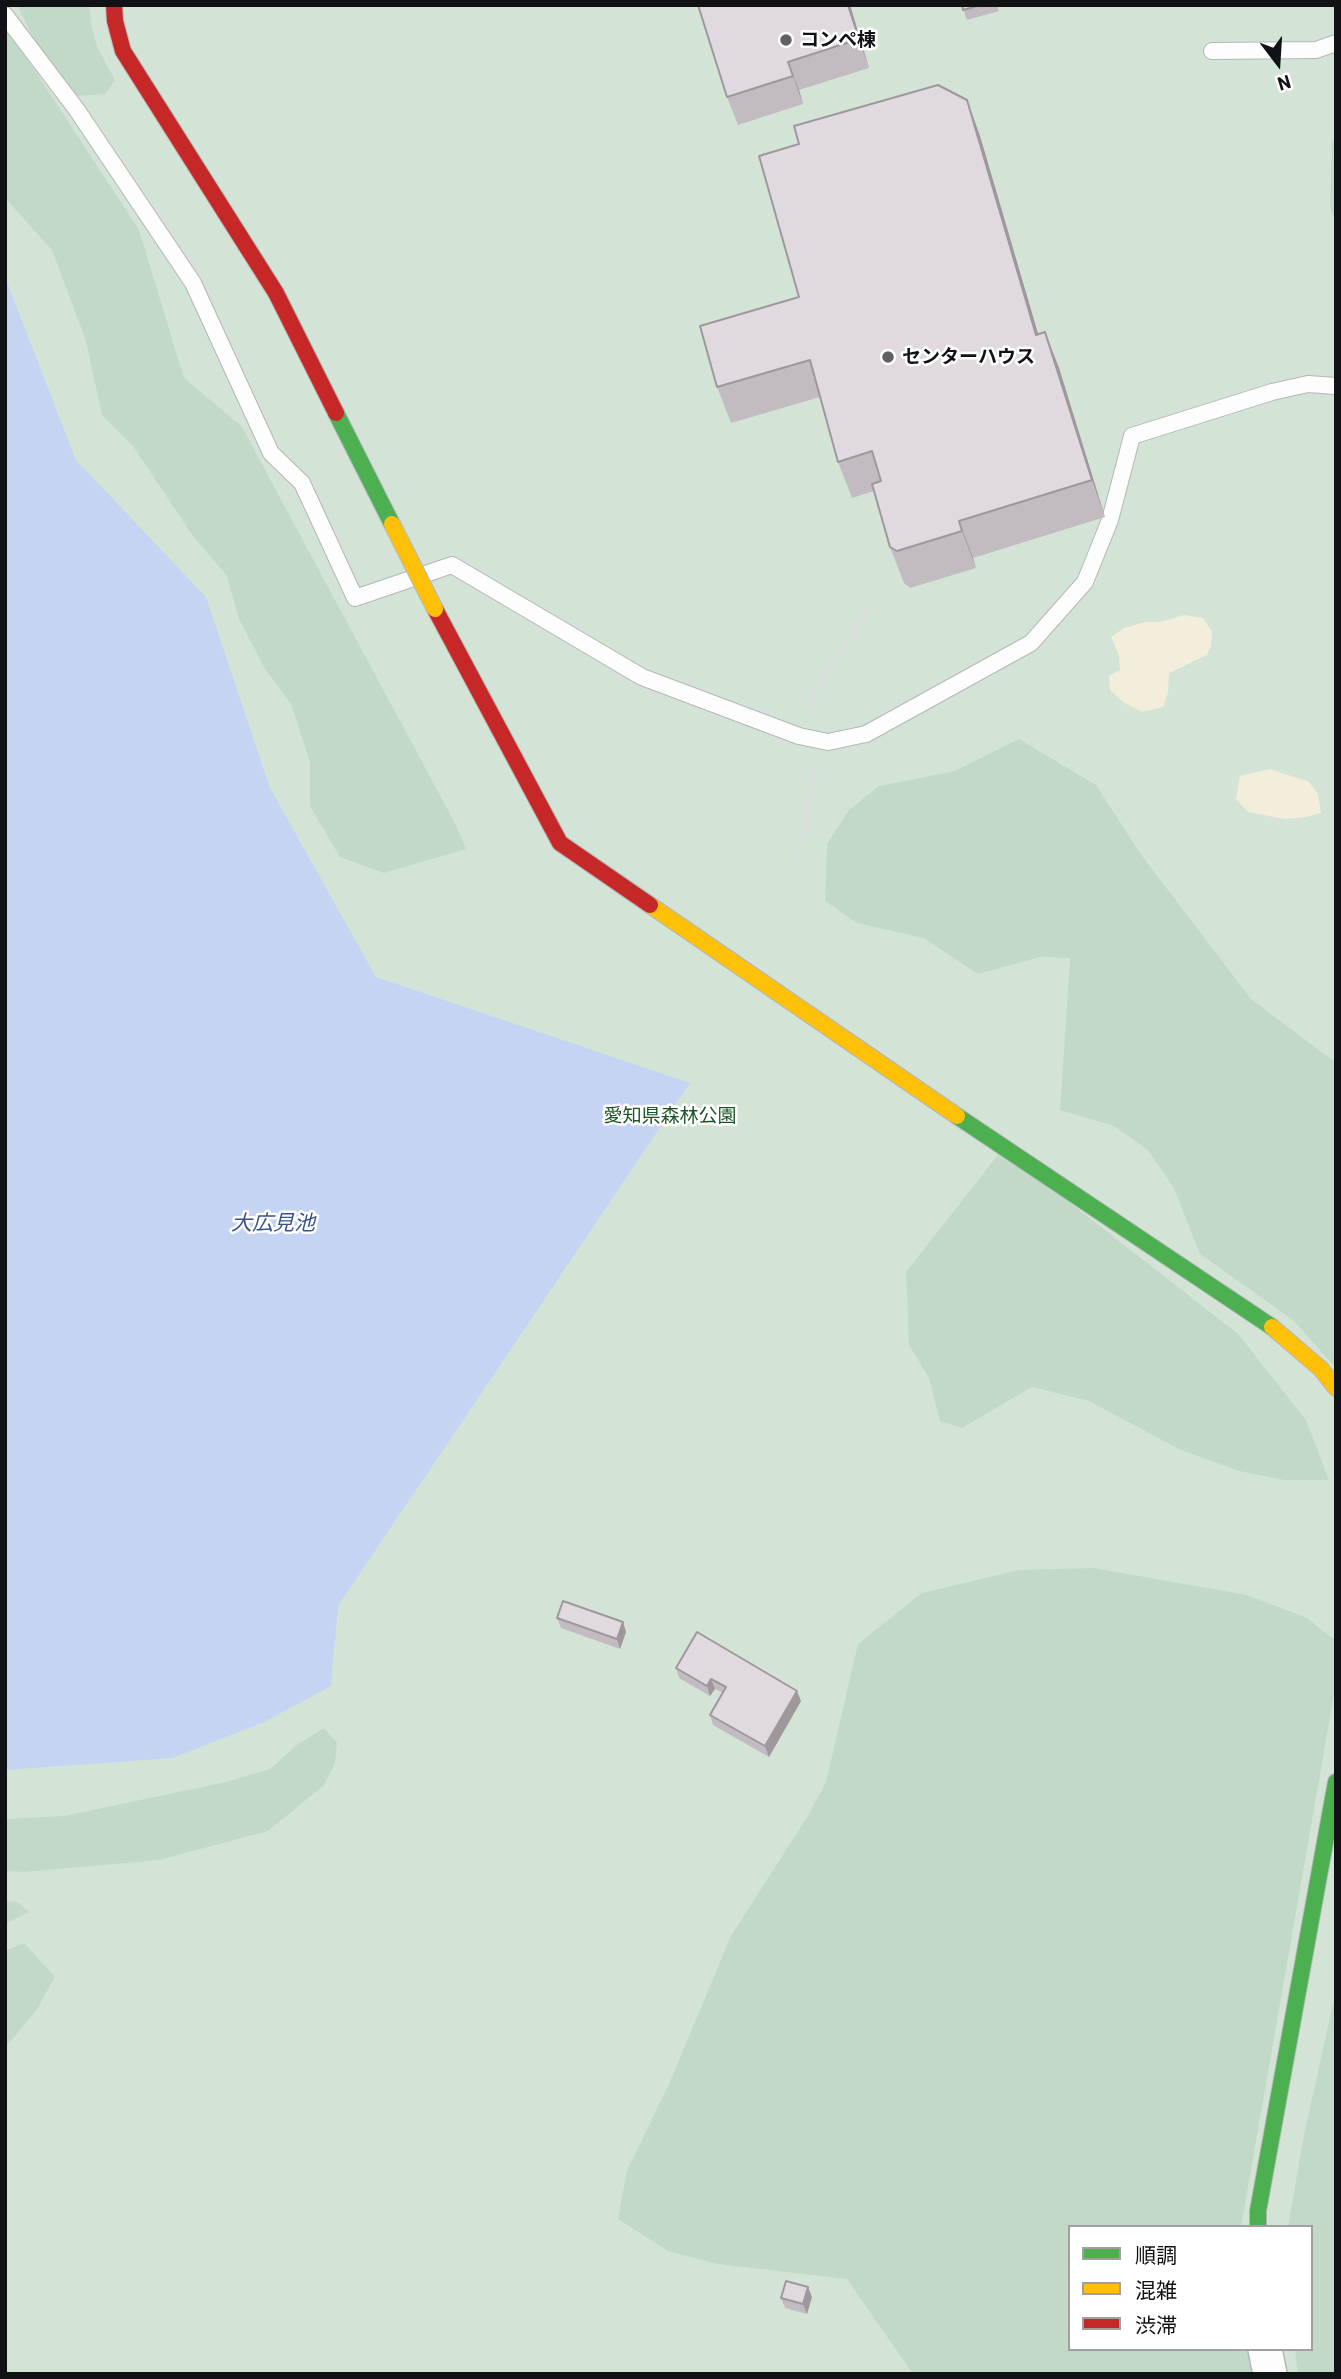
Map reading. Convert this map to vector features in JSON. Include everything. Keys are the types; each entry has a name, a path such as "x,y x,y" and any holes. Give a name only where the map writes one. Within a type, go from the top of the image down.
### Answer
{"street":[{"path":"114,5 123,51 276,293 435,609 560,843 920,1092 1280,1332 1321,1369 1336,1388"},
{"path":"1258,2225 1260,2198 1336,1782"},
{"path":"1265,2351 1270,2374"}],"lane":[{"path":"5,15 76,110 193,283 271,453 302,482 355,598 452,565 642,677 799,736 828,742 866,734 1031,643 1085,582 1113,509 1132,436 1272,392 1308,384 1336,386"},
{"path":"1212,51 1316,50 1336,43"}],"path":[{"path":"809,716 812,694 869,605"},
{"path":"798,858 814,777 812,768"}],"green space":[{"name":"愛知県森林公園","path":"5,5 1336,5 1336,2374 5,2374"},
{"path":"17,5 89,5 97,47 115,80 105,94 79,96 67,91 40,50"},
{"path":"5,22 139,230 184,378 242,427 457,827 466,849 384,873 340,857 310,806 310,762 291,704 264,667 239,619 227,576 193,536 133,446 102,415 86,341 52,250 5,198"},
{"path":"1336,135 1336,222 1330,207 1332,142"},
{"path":"1019,739 1096,785 1142,856 1251,999 1336,1063 1336,1368 1293,1320 1200,1254 1174,1188 1148,1150 1114,1126 1060,1110 1070,958 1040,957 978,974 924,938 857,923 825,901 827,844 849,810 879,786 955,771"},
{"path":"998,1155 1055,1191 1238,1334 1306,1420 1329,1480 1284,1480 1239,1471 1181,1450 1089,1401 1032,1387 962,1428 940,1421 929,1378 909,1345 906,1272"},
{"path":"1094,1568 1247,1595 1307,1618 1336,1641 1336,1683 1241,2225 1068,2225 1068,2351 1249,2351 1252,2374 913,2374 847,2279 717,2264 668,2251 618,2219 627,2171 669,2084 731,1936 809,1814 826,1782 858,1644 922,1593 1019,1570"},
{"path":"324,1728 337,1743 335,1763 324,1785 268,1831 159,1860 25,1872 5,1871 5,1819 64,1816 226,1782 270,1769 298,1744"},
{"path":"5,1901 17,1902 29,1912 5,1924"},
{"path":"24,1943 55,1977 36,2011 5,2048 5,1951"},
{"path":"1336,1990 1336,2374 1298,2374 1295,2351 1313,2351 1313,2225 1288,2225 1303,2140"}],"sand":[{"path":"1184,615 1203,618 1212,632 1207,655 1169,673 1168,693 1163,707 1142,712 1123,702 1110,690 1109,676 1120,670 1119,655 1111,637 1124,628"},
{"path":"1270,769 1309,782 1318,794 1321,813 1285,819 1248,812 1236,799 1240,776"}],"water":[{"name":"大広見池","path":"5,277 76,460 206,597 270,788 376,977 690,1083 338,1606 331,1686 264,1722 173,1758 5,1770"}],"building":[{"name":"コンペ棟","path":"698,5 848,5 859,39 788,62 793,76 727,97"},
{"path":"962,5 981,5 963,10"},
{"name":"センターハウス","path":"938,85 967,100 1036,335 1045,332 1092,480 959,521 962,531 897,551 890,547 872,484 881,481 872,451 838,462 810,360 717,387 700,326 799,297 759,156 799,144 794,126"},
{"path":"563,1601 623,1622 617,1639 557,1618"},
{"path":"697,1632 797,1691 765,1746 710,1715 726,1687 711,1679 707,1686 676,1668"},
{"path":"786,2281 808,2287 803,2304 781,2298"}],"traffic: fast":[{"path":"336,413 392,524"},
{"path":"957,1116 1272,1327"},
{"path":"1258,2225 1258,2211 1336,1782"}],"traffic: slow":[{"path":"392,524 435,609"},
{"path":"650,905 957,1116"},
{"path":"1272,1327 1321,1369 1336,1388"}],"traffic: jam":[{"path":"114,5 123,51 276,293 336,413"},
{"path":"435,609 560,843 650,905"}],"place":[{"name":"コンペ棟","path":"786,40"},
{"name":"センターハウス","path":"888,357"}]}
